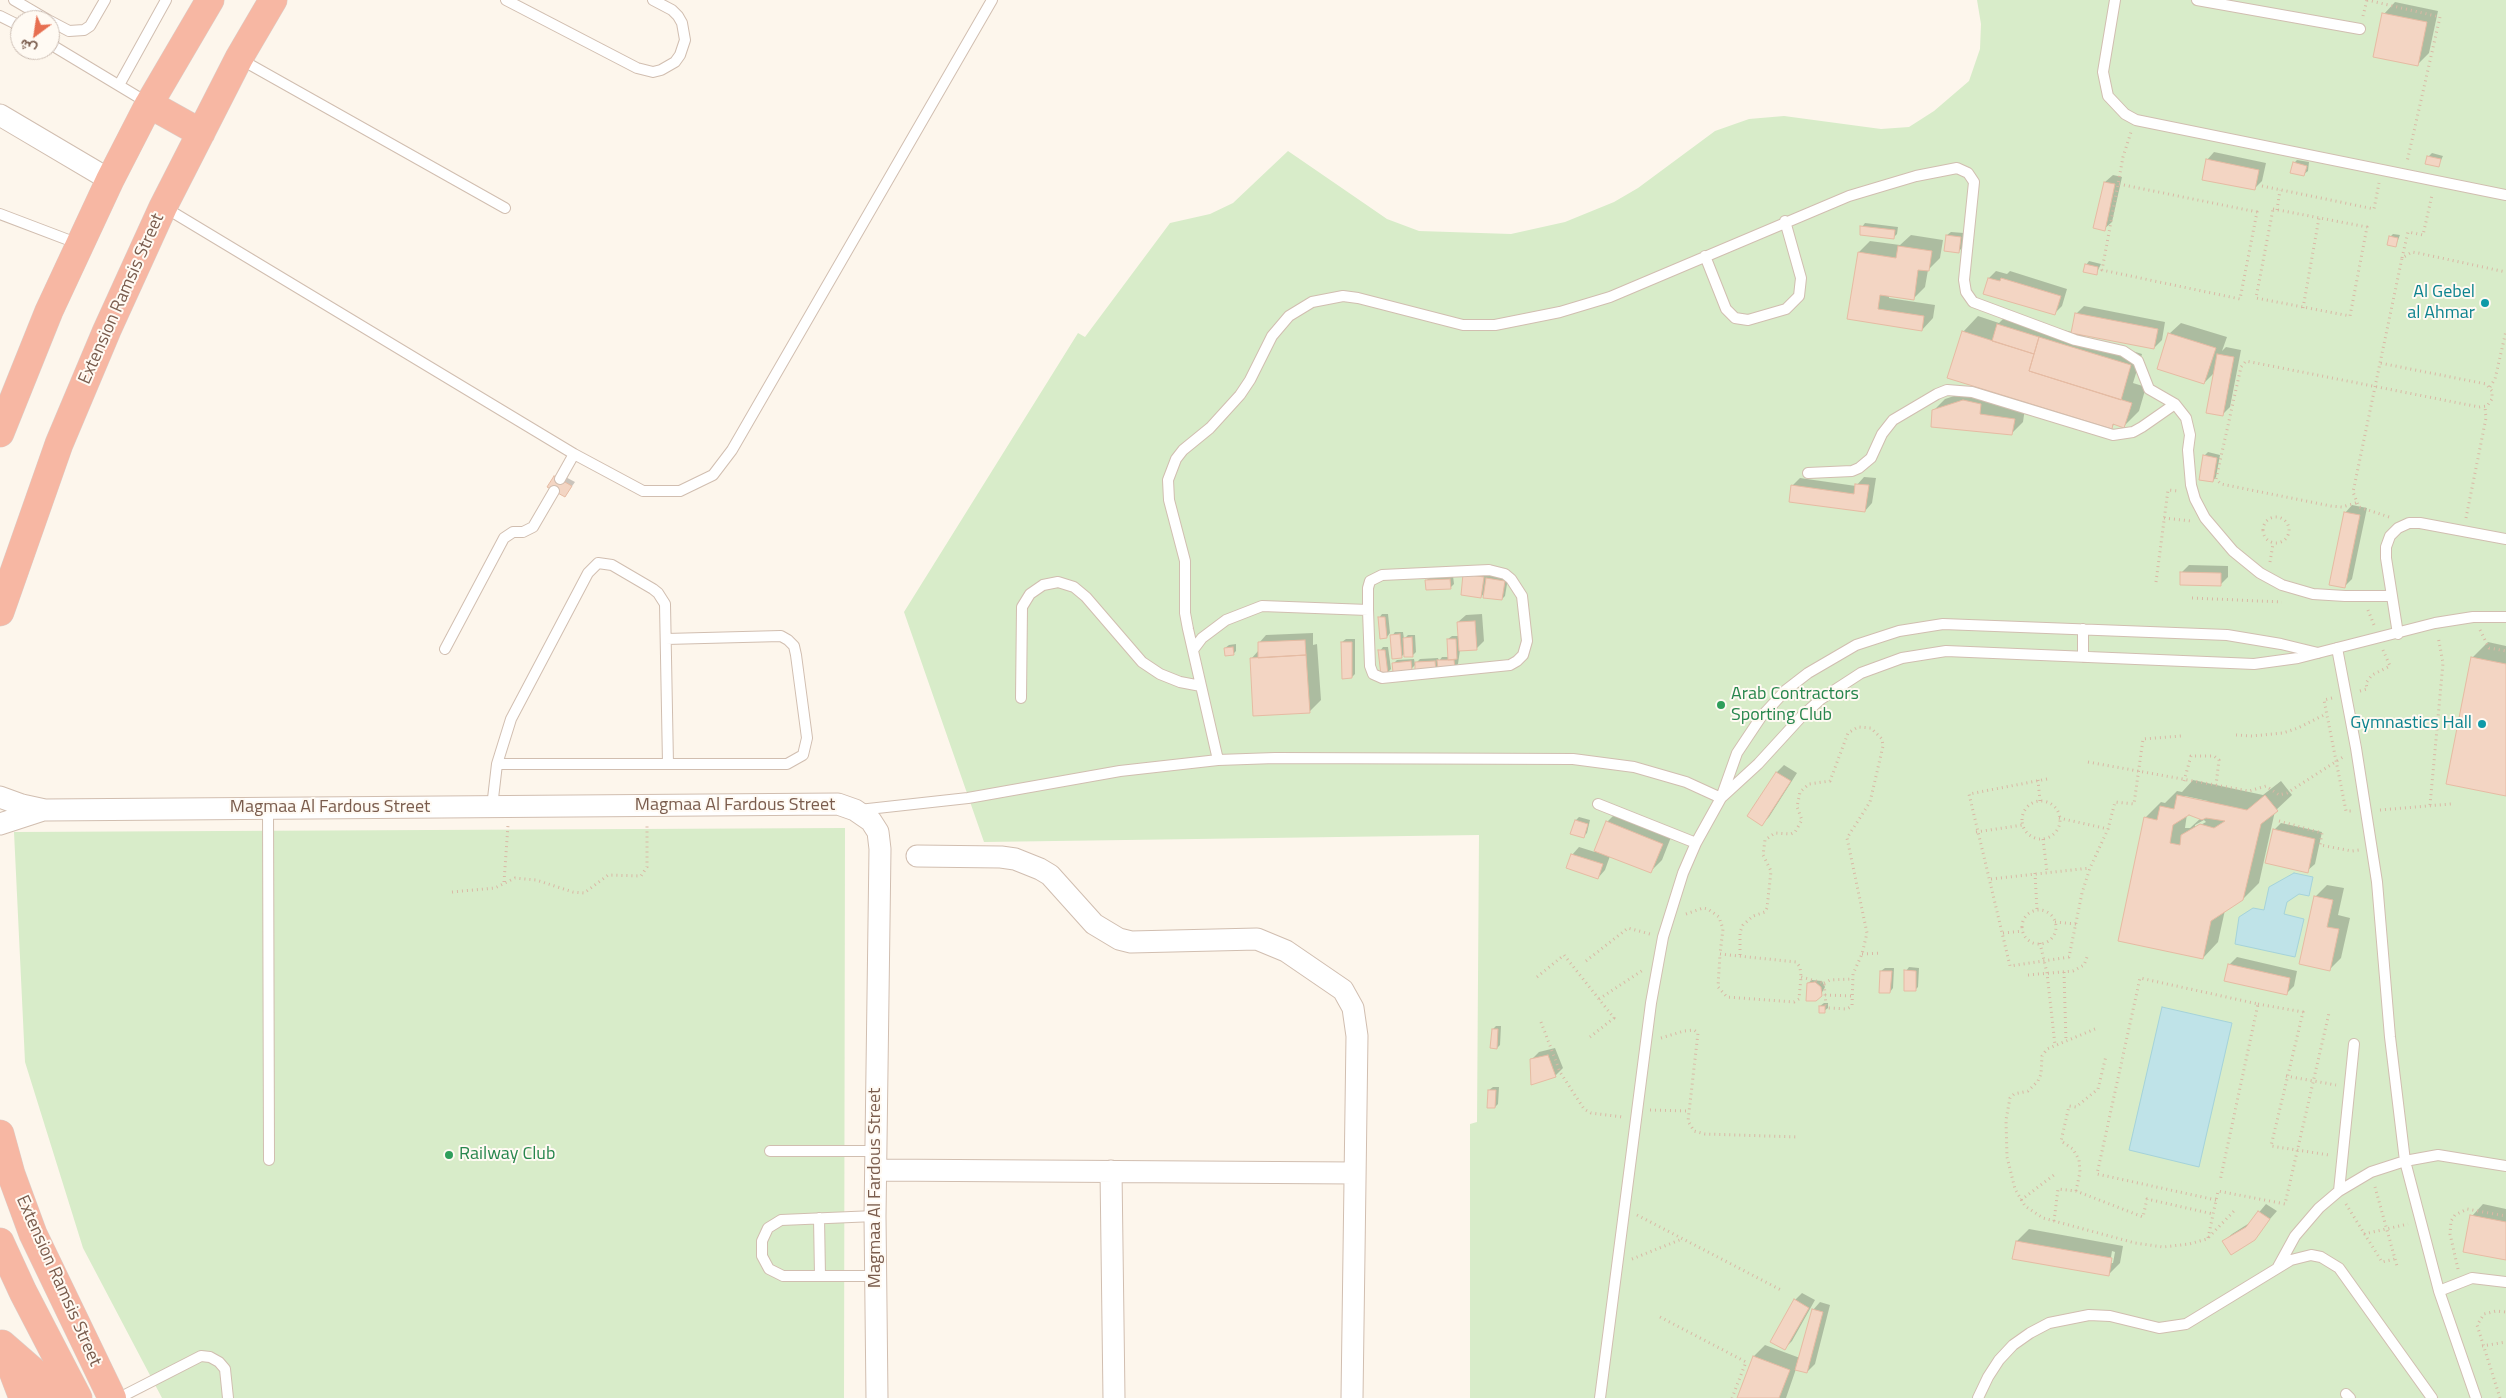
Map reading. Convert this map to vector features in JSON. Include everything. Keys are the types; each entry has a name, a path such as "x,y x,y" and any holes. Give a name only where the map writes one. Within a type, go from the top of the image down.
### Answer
{"highway":[{"path":"0,432 79,244 110,180 149,104 210,0"},
{"name":"Extension Ramsis Street","path":"0,612 59,444 107,330 163,207 239,58 273,0"},
{"path":"149,104 201,133"},
{"name":"Extension Ramsis Street","path":"0,1134 11,1174 33,1234 112,1398"},
{"path":"0,1242 23,1292 78,1398"},
{"path":"1,1342 23,1398"},
{"path":"1,1342 33,1370 52,1398"}],"street":[{"path":"0,115 110,180"},
{"name":"Magmaa Al Fardous Street","path":"0,796 22,805 45,810 838,804 855,810 871,821 878,832 880,849 875,1216 877,1398"},
{"name":"Magmaa Al Fardous Street","path":"0,824 45,810"},
{"path":"917,856 1001,857 1015,859 1050,875 1094,924 1108,935 1131,942 1257,938 1277,946 1335,983 1349,999 1354,1008 1357,1036 1352,1398"},
{"path":"876,1160 1111,1171 1356,1173"},
{"path":"1111,1171 1114,1398"}],"lane":[{"path":"14,0 31,10"},
{"path":"60,26 69,31 84,30 90,26 105,0"},
{"path":"119,85 166,0"},
{"path":"506,0 636,68 653,72 675,62 680,56 685,40 682,23 678,16 672,10 653,0"},
{"path":"163,207 574,454 643,491 680,491 714,475 732,450 992,0"},
{"path":"2115,0 2103,72 2104,84 2116,106 2136,120 2506,195"},
{"path":"2197,0 2360,29"},
{"path":"60,50 149,104"},
{"path":"239,58 505,208"},
{"path":"1218,760 1185,613 1185,561 1168,495 1170,469 1183,450 1210,428 1240,394 1259,364 1272,336 1290,316 1312,302 1343,296 1358,298 1449,324 1479,326 1495,325 1586,306 1825,205 1882,185 1950,169 1963,170 1972,177 1974,188 1964,280 1968,297 1979,305 2070,338 2123,351 2131,355 2142,369 2149,389 2176,404 2182,410 2189,426 2189,471 2195,499 2209,524 2246,563 2268,578 2298,590 2329,596 2392,596"},
{"path":"0,214 79,244"},
{"path":"1705,256 1726,308 1735,318 1748,320 1786,309 1798,296 1801,278 1785,221"},
{"path":"1808,473 1852,471 1859,468 1871,458 1882,434 1893,420 1947,390 1972,392 2112,435 2133,432 2176,404"},
{"path":"560,480 574,454"},
{"path":"445,650 504,538 513,532 524,532 533,527 554,491"},
{"path":"2398,634 2386,546 2390,536 2398,528 2420,523 2506,539"},
{"path":"501,807 498,764 511,720 592,567 598,563 606,562 658,593 665,604 668,764"},
{"path":"1497,571 1511,579 1520,589 1527,641 1526,649 1517,661 1510,665 1382,678 1373,674 1370,666 1368,610 1368,588 1370,581 1375,576 1497,571"},
{"path":"1021,698 1022,607 1030,594 1043,585 1058,582 1074,586 1086,597 1142,662 1160,674 1180,682 1201,686"},
{"path":"1193,650 1202,638 1226,620 1262,606 1368,610"},
{"path":"1721,798 1758,764 1820,699 1848,680 1881,664 1924,653 1946,652 2254,664 2318,653 2435,623 2474,616 2506,617"},
{"path":"1600,1398 1645,1048 1656,970 1663,937 1683,873 1696,843 1721,798 1737,753 1761,717 1786,690 1808,673 1856,645 1898,631 1943,624 2227,635 2281,644 2318,653"},
{"path":"2083,629 2083,657"},
{"path":"498,764 787,764 802,755 808,738 796,655 794,646 788,640 781,636 666,639"},
{"path":"2337,648 2372,848 2390,1036 2405,1161 2439,1291 2476,1398"},
{"path":"855,810 968,798 1070,778 1218,760 1573,759 1634,767 1686,782 1721,798"},
{"path":"1598,804 1696,843"},
{"path":"268,808 269,1160"},
{"path":"2339,1192 2354,1044"},
{"path":"770,1151 876,1160"},
{"path":"2277,1268 2285,1252 2306,1222 2339,1192 2371,1172 2405,1161 2446,1155 2506,1166"},
{"path":"875,1216 781,1220 768,1228 762,1241 762,1256 770,1269 783,1276 875,1276"},
{"path":"819,1218 820,1276"},
{"path":"1978,1398 1999,1360 2024,1337 2049,1324 2068,1318 2089,1315 2110,1316 2159,1328 2172,1327 2198,1317 2291,1260 2311,1255 2321,1257 2335,1264 2432,1398"},
{"path":"2439,1291 2472,1278 2506,1282"},
{"path":"119,1398 201,1356 210,1357 219,1362 225,1370 228,1398"}],"path":[{"path":"2367,0 2440,17 2404,175"},
{"path":"2119,184 2258,212 2240,298 2102,270 2126,145 2136,120"},
{"path":"2262,186 2374,209 2381,170"},
{"path":"2277,210 2280,190"},
{"path":"2409,524 2363,509 2356,503 2354,492 2408,232 2423,235 2432,194"},
{"path":"2273,209 2319,218 2367,227 2350,316 2256,298 2273,209"},
{"path":"2303,308 2319,218"},
{"path":"2402,258 2412,252 2506,272"},
{"path":"2463,531 2486,418 2485,406 2492,399 2490,387 2495,379 2506,331"},
{"path":"2356,503 2342,507 2331,506 2221,484 2216,479 2241,367 2246,361 2375,387 2485,406"},
{"path":"2380,364 2482,383 2490,387"},
{"path":"2156,582 2168,490 2184,492 2195,499"},
{"path":"2164,518 2209,524"},
{"path":"2271,518 2281,518 2288,525 2289,529 2286,539 2278,544 2268,542 2263,534 2264,524 2271,518"},
{"path":"2192,598 2292,602 2298,590"},
{"path":"2474,616 2489,648 2506,651"},
{"path":"2430,805 2443,664 2435,623"},
{"path":"2236,735 2252,736 2283,733 2326,714"},
{"path":"1740,955 1740,932 1743,925 1753,916 1765,912 1767,908 1771,871 1762,855 1765,840 1775,833 1791,834 1795,832 1802,820 1797,808 1800,792 1809,784 1830,781 1848,733 1858,727 1865,726 1877,732 1883,746 1870,802 1847,838 1867,933 1862,954 1854,968 1850,1008 1831,1009 1826,1005 1824,984"},
{"path":"2047,778 1969,794 1976,832 1991,879 2010,966 2070,957 2082,893 2090,868 2108,829 2115,802 2134,804 2137,771 2143,739 2182,736"},
{"path":"2088,762 2184,781 2249,791 2266,786 2276,794 2283,795 2356,748"},
{"path":"2184,781 2191,756 2214,756 2219,760 2216,785"},
{"path":"2038,780 2040,801"},
{"path":"2040,801 2053,806 2059,818 2056,831 2043,838 2033,837 2023,825 2024,812 2028,806 2040,801"},
{"path":"452,892 495,888 515,878 536,880 573,892 584,893 608,875 641,876 647,867 647,806"},
{"path":"501,807 504,882"},
{"path":"2059,818 2108,829"},
{"path":"2279,822 2322,833 2320,845 2352,851 2372,848"},
{"path":"1976,832 2023,825"},
{"path":"2043,838 2046,872"},
{"path":"1991,879 2090,868"},
{"path":"2035,873 2037,910"},
{"path":"1667,922 1697,909 1708,909 1719,916 1722,929 1720,954 1718,987 1723,994 1732,999 1797,1001 1800,997 1800,967 1796,962 1720,954"},
{"path":"2037,910 2048,913 2055,922 2056,928 2051,938 2040,943 2029,940 2023,931 2024,920 2037,910"},
{"path":"2055,922 2076,924"},
{"path":"1586,961 1628,928 1663,937"},
{"path":"2003,933 2023,931"},
{"path":"2040,943 2047,973 2054,1044"},
{"path":"1862,954 1881,954"},
{"path":"1537,977 1564,955 1614,1018 1590,1037"},
{"path":"2028,975 2078,970 2084,965 2087,957"},
{"path":"1599,999 1641,970 1656,970"},
{"path":"2064,972 2066,1042"},
{"path":"1801,977 1824,984"},
{"path":"2216,1200 2097,1174 2140,978 2303,1012 2286,1076 2271,1146 2342,1156"},
{"path":"1824,984 1830,980 1852,979"},
{"path":"1825,995 1852,996"},
{"path":"2220,1181 2258,1004"},
{"path":"2208,1239 2218,1191 2285,1204 2329,1013"},
{"path":"1541,1022 1560,1072 1584,1109 1591,1113 1637,1114 1690,1111"},
{"path":"2095,1029 2066,1042 2054,1044 2044,1052 2041,1074 2033,1086 2028,1091 2014,1094 2010,1098 2006,1120 2007,1157 2015,1189 2021,1200 2035,1214 2054,1221 2148,1246 2175,1246 2208,1239 2234,1211"},
{"path":"1645,1048 1664,1036 1694,1030 1698,1033 1690,1127 1699,1133 1799,1137"},
{"path":"2076,1191 2080,1172 2080,1160 2073,1149 2061,1141 2069,1106 2076,1107 2098,1089 2106,1056"},
{"path":"2286,1076 2349,1088"},
{"path":"2371,1172 2397,1266"},
{"path":"2021,1200 2054,1175"},
{"path":"2054,1221 2058,1189 2076,1191 2143,1217 2147,1199 2213,1214"},
{"path":"2339,1192 2382,1262 2395,1259"},
{"path":"1624,1209 1781,1290"},
{"path":"2461,1281 2450,1234 2451,1220 2461,1211 2467,1209 2506,1216"},
{"path":"2364,1234 2421,1221"},
{"path":"1617,1268 1648,1251 1682,1238"},
{"path":"2500,1398 2477,1329 2478,1320 2490,1312 2506,1312"},
{"path":"1660,1317 1746,1362 1732,1398"},
{"path":"2482,1346 2506,1342"}],"green space":[{"name":"Arab Contractors Sporting Club","path":"1977,0 2506,0 2506,1398 1470,1398 1470,1124 1477,1122 1479,835 984,842 904,612 1078,333 1085,337 1170,223 1210,214 1233,203 1288,151 1387,219 1419,231 1511,234 1565,222 1614,202 1638,188 1715,131 1749,119 1784,116 1881,129 1909,127 1934,111 1969,81 1980,49 1981,24"},
{"name":"Railway Club","path":"845,828 844,1398 162,1398 83,1248 25,1062 14,832"}],"water":[{"path":"2294,873 2313,877 2309,896 2299,894 2287,902 2284,914 2304,919 2295,957 2235,944 2239,917 2253,908 2264,910 2269,887"},
{"path":"2162,1007 2232,1023 2199,1167 2129,1150"}],"building":[{"path":"2382,13 2427,22 2418,66 2373,57"},
{"path":"2427,156 2441,159 2439,167 2425,164"},
{"path":"2206,159 2259,170 2255,190 2202,180"},
{"path":"2293,162 2307,166 2304,176 2290,173"},
{"path":"2104,182 2115,184 2105,231 2093,228"},
{"path":"1860,226 1895,230 1894,239 1860,235"},
{"path":"1946,235 1961,237 1959,253 1944,251"},
{"path":"2389,236 2398,238 2396,247 2387,245"},
{"path":"1898,246 1932,251 1929,271 1918,270 1914,300 1880,295 1878,309 1924,316 1922,331 1847,319 1858,252 1896,258"},
{"path":"2085,264 2098,267 2097,275 2083,272"},
{"path":"1988,278 2000,281 2001,278 2061,296 2055,315 1983,294"},
{"path":"2075,313 2158,329 2154,349 2071,333"},
{"path":"1997,324 2039,337 2034,354 1992,341"},
{"path":"1962,331 2034,354 2029,371 2132,403 2124,428 2113,424 2112,429 1947,378"},
{"path":"2168,333 2216,348 2204,384 2157,369"},
{"path":"2039,337 2131,365 2121,400 2029,371"},
{"path":"2217,354 2234,357 2223,416 2206,413"},
{"path":"1963,400 1981,404 1980,414 2015,419 2012,435 1931,427 1932,410"},
{"path":"2203,455 2217,458 2213,482 2199,480"},
{"path":"554,476 572,486 565,497 547,487"},
{"path":"1855,484 1869,485 1865,512 1789,502 1791,485 1854,494"},
{"path":"2344,512 2360,515 2345,588 2329,585"},
{"path":"2180,572 2221,573 2221,586 2180,585"},
{"path":"1463,574 1484,577 1481,598 1461,595"},
{"path":"1486,578 1505,581 1502,600 1483,598"},
{"path":"1450,579 1451,589 1426,590 1425,580"},
{"path":"1378,617 1385,617 1387,638 1380,639"},
{"path":"1475,621 1477,650 1459,651 1457,622"},
{"path":"1400,634 1402,658 1392,659 1390,635"},
{"path":"1412,637 1413,657 1404,657 1403,638"},
{"path":"1447,639 1456,639 1457,659 1448,660"},
{"path":"1305,640 1306,655 1258,658 1258,642"},
{"path":"1341,642 1352,642 1352,678 1342,679"},
{"path":"1233,647 1234,655 1225,656 1224,648"},
{"path":"1378,650 1385,650 1388,674 1381,675"},
{"path":"1306,655 1310,713 1253,716 1250,658"},
{"name":"Gymnastics Hall","path":"2471,657 2506,664 2506,796 2446,784"},
{"path":"1437,660 1454,660 1455,669 1438,670"},
{"path":"1411,661 1412,670 1393,672 1392,663"},
{"path":"1435,661 1436,671 1415,671 1415,662"},
{"path":"1776,772 1791,781 1762,826 1747,816"},
{"path":"2177,795 2247,810 2265,795 2278,811 2261,824 2243,900 2211,921 2203,959 2118,941 2144,817 2157,820 2160,806 2174,809","holes":["2189,815 2202,820 2206,818 2225,821 2214,828 2200,824 2181,835 2180,845 2170,843 2173,825"]},
{"path":"1575,820 1588,824 1584,838 1570,834"},
{"path":"1606,821 1663,844 1651,873 1594,851"},
{"path":"2273,829 2315,839 2308,873 2265,863"},
{"path":"1571,854 1603,864 1598,879 1566,868"},
{"path":"2314,896 2333,900 2327,927 2339,929 2330,971 2299,964"},
{"path":"2228,964 2290,978 2287,995 2224,981"},
{"path":"1904,970 1916,971 1916,991 1904,991"},
{"path":"1880,971 1892,971 1890,993 1879,993"},
{"path":"1815,982 1821,987 1822,996 1816,1001 1806,1001 1807,983"},
{"path":"1819,1006 1825,1006 1825,1013 1819,1013"},
{"path":"1492,1029 1498,1029 1497,1049 1490,1048"},
{"path":"1548,1055 1556,1077 1531,1085 1530,1059"},
{"path":"1488,1090 1496,1090 1495,1108 1487,1108"},
{"path":"2258,1211 2270,1219 2255,1240 2231,1255 2222,1241 2246,1227"},
{"path":"2470,1215 2506,1222 2506,1260 2463,1252"},
{"path":"2016,1241 2112,1258 2109,1276 2012,1259"},
{"path":"1794,1299 1809,1308 1785,1350 1770,1342"},
{"path":"1812,1309 1823,1312 1807,1373 1795,1370"},
{"path":"1753,1356 1790,1370 1779,1398 1737,1398"}],"place":[{"name":"Al Gebel al Ahmar","path":"2485,303"},
{"name":"Arab Contractors Sporting Club","path":"1721,705"},
{"name":"Gymnastics Hall","path":"2482,724"},
{"name":"Railway Club","path":"449,1155"}]}
